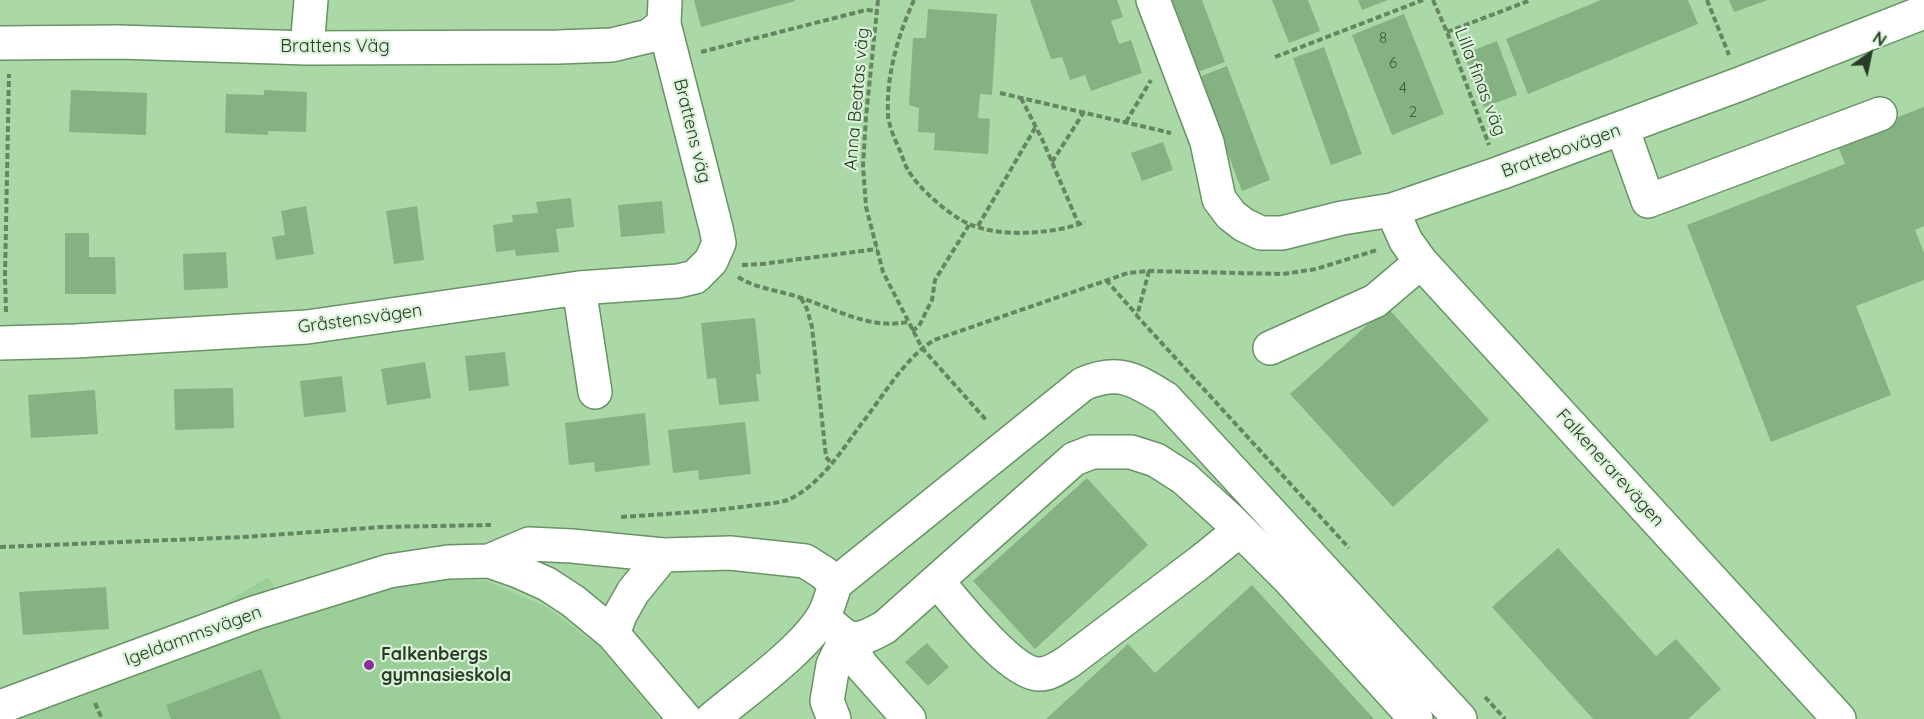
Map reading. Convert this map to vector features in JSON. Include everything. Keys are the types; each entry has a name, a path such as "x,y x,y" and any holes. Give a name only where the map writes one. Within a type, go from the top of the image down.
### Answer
{"street":[{"path":"307,48 311,0"},
{"name":"Brattebovägen","path":"1153,0 1207,142 1219,199 1231,215 1244,225 1262,233 1282,233 1342,218 1392,210 1622,128 1924,12"},
{"name":"Brattens Väg","path":"5,43 118,42 307,48 612,45 649,36 665,12"},
{"name":"Brattens väg","path":"665,12 719,243 711,261"},
{"path":"1622,128 1648,201 1880,114"},
{"name":"Falkenerarevägen","path":"1392,210 1406,241 1421,262 1839,719"},
{"name":"Gråstensvägen","path":"4,342 75,341 307,327 579,288 678,281 695,277 711,261"},
{"path":"1270,348 1375,301 1421,262"},
{"path":"579,288 595,392"},
{"path":"834,719 826,701 833,665 835,627 830,602 835,584 1083,384 1099,377 1118,376 1140,383 1165,398 1460,719"},
{"path":"712,719 807,637 835,627 856,639 873,634 885,627 1074,459 1092,452 1131,452 1156,460 1184,478 1240,530 1288,578 1416,719"},
{"path":"937,581 985,636 1011,660 1029,672 1041,675 1068,662 1240,530"},
{"path":"489,561 529,544 663,555 730,553 805,561 824,573 835,584"},
{"path":"613,634 620,615 633,592 663,555"},
{"path":"489,561 547,584 573,601 613,634 672,715"},
{"name":"Igeldammsvägen","path":"0,707 254,613 389,571 448,562 489,561"},
{"path":"835,627 861,665 909,719"}],"path":[{"name":"Anna Beatas väg","path":"878,0 863,166 866,207 883,272 922,348 1007,443"},
{"path":"914,0 902,26 890,78 888,116 895,140 909,172 939,205 969,225 1006,232 1053,231 1085,222"},
{"path":"1275,57 1423,0"},
{"name":"Lilla finas väg","path":"1433,0 1448,32 1500,173"},
{"path":"1448,32 1531,0"},
{"path":"1707,0 1740,84"},
{"path":"674,58 866,10 878,11"},
{"path":"4,342 5,43"},
{"path":"1126,122 1171,46"},
{"path":"1000,93 1207,142"},
{"path":"1021,98 1042,139 1079,225"},
{"path":"1051,162 1084,112"},
{"path":"978,226 1035,128"},
{"path":"912,331 919,326 932,300 935,280 969,225"},
{"path":"711,261 731,265 762,264 877,249"},
{"path":"711,261 748,284 801,297 848,316 888,324 908,322"},
{"path":"1137,316 1149,271"},
{"path":"1106,280 1354,554"},
{"path":"801,297 812,327 826,457 832,464"},
{"path":"618,517 711,511 790,499"},
{"path":"0,547 244,537 382,527 499,525"},
{"path":"1481,693 1505,719"}],"shaded area":[{"name":"Falkenbergs gymnasieskola","path":"268,577 290,610 419,579 487,581 546,607 600,647 660,719 3,719 94,683"}],"building":[{"path":"694,0 795,0 795,1 701,27"},
{"path":"1030,0 1117,0 1123,17 1111,21 1119,44 1131,40 1142,73 1091,91 1085,75 1070,80 1062,57 1051,59"},
{"path":"1171,0 1202,0 1225,62 1198,72"},
{"path":"1272,0 1308,0 1320,31 1289,43"},
{"path":"1358,0 1388,0 1362,10"},
{"path":"1601,0 1688,0 1698,24 1528,94 1506,39"},
{"path":"1729,0 1768,0 1734,12"},
{"path":"928,9 997,14 992,95 980,94 978,118 990,119 988,154 934,150 935,133 918,132 919,108 909,105 913,38 926,38"},
{"path":"1404,14 1444,114 1392,135 1352,35"},
{"path":"1497,41 1517,95 1484,107 1464,54"},
{"path":"1324,47 1362,154 1331,165 1293,58"},
{"path":"1227,66 1270,180 1242,191 1199,77"},
{"path":"71,90 147,93 146,135 69,132"},
{"path":"264,90 307,92 306,132 268,131 268,135 225,133 226,94 264,95"},
{"path":"1924,107 1924,226 1915,230 1924,253 1924,280 1856,306 1891,395 1771,442 1687,225 1845,164 1836,141"},
{"path":"1163,142 1173,170 1142,181 1131,153"},
{"path":"571,198 574,227 556,229 559,252 516,256 515,250 496,252 493,225 513,222 512,215 538,213 536,202"},
{"path":"662,201 665,233 621,237 618,205"},
{"path":"306,206 314,254 276,260 272,237 285,235 281,211"},
{"path":"417,206 424,260 394,264 386,211"},
{"path":"65,233 89,233 89,257 115,257 116,294 65,294"},
{"path":"226,252 228,288 184,290 183,254"},
{"path":"1387,307 1489,420 1393,507 1290,394"},
{"path":"755,318 761,374 756,374 759,401 719,405 716,378 707,379 701,323"},
{"path":"505,352 509,386 469,391 465,356"},
{"path":"425,362 431,398 387,405 381,369"},
{"path":"342,376 346,412 304,417 300,381"},
{"path":"233,388 234,428 175,430 174,389"},
{"path":"95,390 98,434 31,438 28,395"},
{"path":"645,413 650,465 595,472 594,462 569,465 565,423"},
{"path":"745,422 751,474 699,480 698,470 673,473 668,430"},
{"path":"1087,478 1148,545 1035,649 973,581"},
{"path":"1558,548 1656,656 1676,639 1721,689 1688,719 1593,719 1492,607"},
{"path":"1252,585 1374,719 1046,719 1128,644 1155,673"},
{"path":"106,587 109,629 23,635 19,592"},
{"path":"927,643 949,667 928,686 905,662"},
{"path":"261,669 281,719 171,719 166,705"}],"place":[{"name":"Falkenbergs gymnasieskola","path":"369,665"}]}
